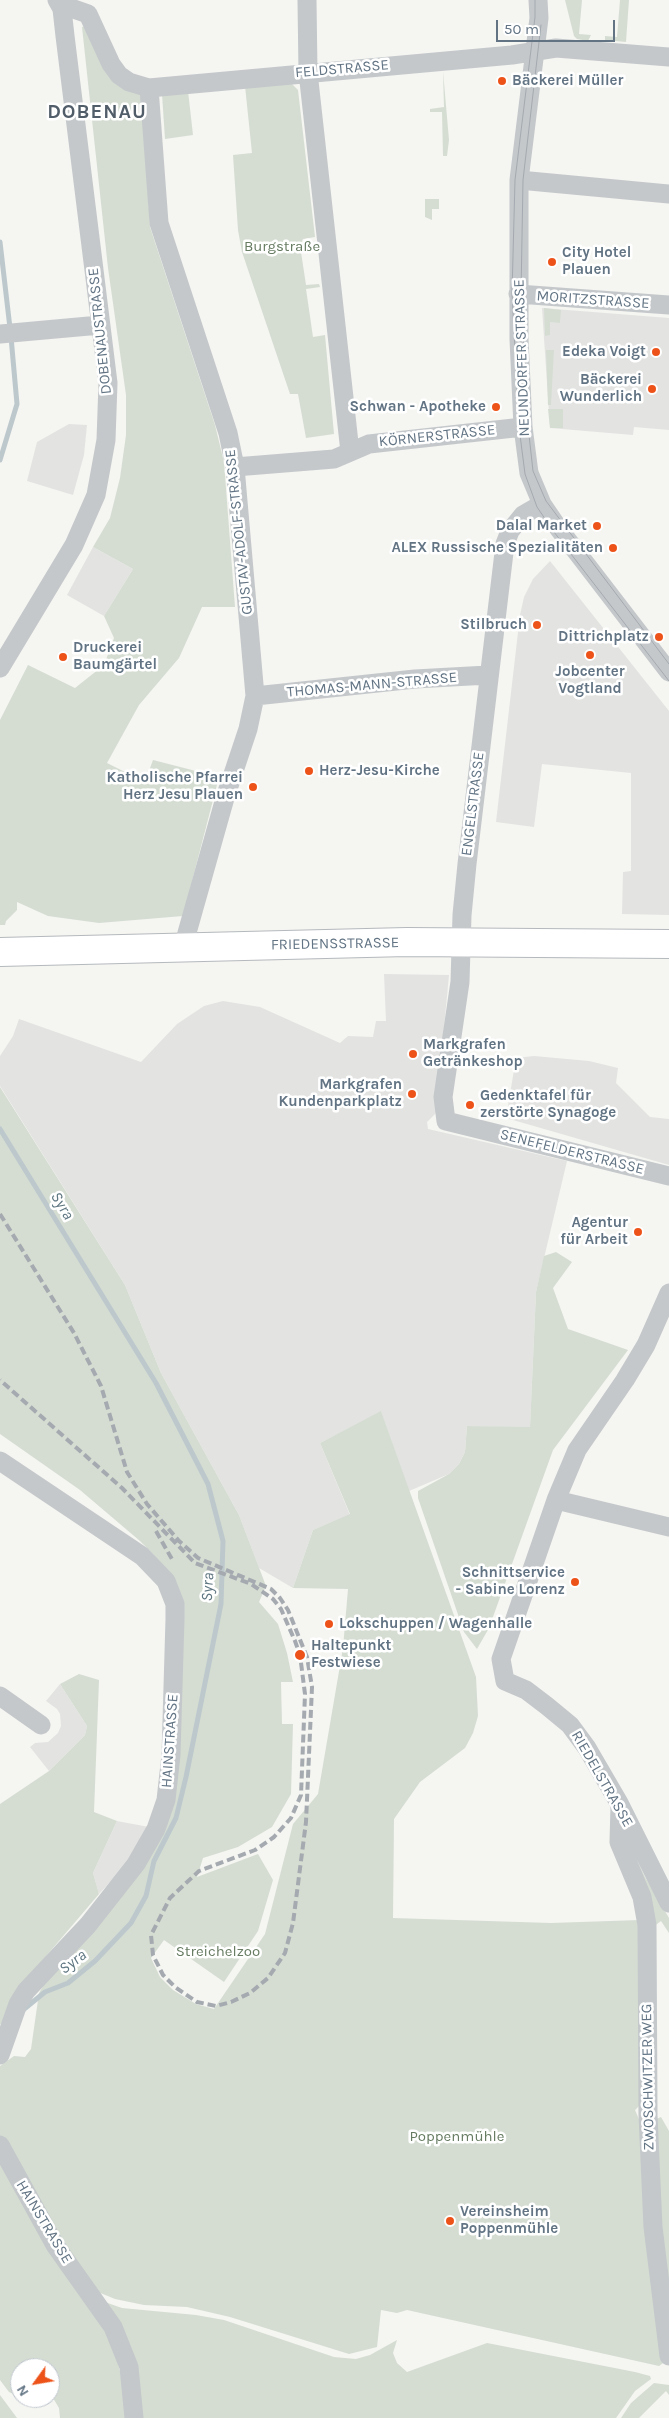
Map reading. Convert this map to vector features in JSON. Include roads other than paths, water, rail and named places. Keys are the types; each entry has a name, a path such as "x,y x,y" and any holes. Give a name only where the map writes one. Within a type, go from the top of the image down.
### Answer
{"main road":[{"name":"FRIEDENSSTRASSE","path":"1,952 462,942 669,944"}],"street":[{"path":"307,0 308,72 350,452"},
{"name":"NEUNDORFER STRASSE","path":"538,0 535,51 520,180 518,294 523,427 529,473 542,504 669,672"},
{"path":"60,5 88,14 111,64 119,75 129,82 149,88"},
{"name":"DOBENAUSTRASSE","path":"0,668 74,545 96,495 106,440 108,383 60,5"},
{"name":"FELDSTRASSE","path":"149,88 560,48 669,57"},
{"name":"GUSTAV-ADOLF-STRASSE","path":"149,88 159,223 228,433 235,467 255,696 248,729 225,798 183,947"},
{"path":"520,180 669,194"},
{"name":"MORITZSTRASSE","path":"518,294 669,305"},
{"path":"0,334 100,325"},
{"name":"KÖRNERSTRASSE","path":"235,467 334,459 369,444 523,427"},
{"name":"ENGELSTRASSE","path":"446,1121 443,1096 460,982 462,915 488,675 505,544 510,531 524,515 542,504"},
{"name":"THOMAS-MANN-STRASSE","path":"255,696 416,679 488,675"},
{"name":"SENEFELDERSTRASSE","path":"446,1121 669,1176"},
{"path":"669,1293 642,1352 576,1450 556,1500 669,1527"},
{"name":"HAINSTRASSE","path":"0,1462 142,1556 166,1581 175,1604 171,1755 166,1800 156,1829 136,1864 88,1925 26,1991 18,2004 3,2046"},
{"name":"RIEDELSTRASSE","path":"556,1500 501,1659 505,1681 526,1690 570,1726 587,1748 619,1803 669,1904"},
{"path":"0,1696 41,1724"},
{"name":"ZWOSCHWITZER WEG","path":"619,1803 620,1842 642,1897 647,1925 648,2115 653,2227 669,2356"},
{"name":"HAINSTRASSE","path":"0,2145 55,2244 113,2327 124,2350 132,2381 134,2418"}],"waterway":[{"name":"Syra","path":"0,242 10,328"},
{"name":"Syra","path":"0,460 17,404 11,337"},
{"name":"Syra","path":"0,1129 156,1383 208,1484 223,1541 221,1604 186,1777 176,1818 154,1861 146,1896 131,1923 95,1961 68,1983 45,1992 23,2010"}],"tram line":[{"path":"535,0 535,17 515,180 512,293 519,427 525,474 537,507 554,532 669,681"},
{"path":"541,25 523,180 521,294 528,426 533,471 546,501 669,664"}],"railway":[{"path":"0,1214 74,1333 101,1386 127,1472 147,1504 179,1541 198,1558 271,1589 288,1610 307,1657 312,1687 306,1822 293,1923 285,1953 268,1978 250,1993 231,2002 216,2006 197,2002 175,1987 163,1975 153,1955 151,1935 170,1898 199,1871 255,1850 274,1837 291,1818 301,1795 305,1694 300,1655 295,1641 281,1609 273,1599 251,1584 195,1563 122,1488 0,1380"},
{"path":"156,1531 173,1561"}],"place":[{"name":"Bäckerei Müller","path":"502,81"},
{"name":"City Hotel Plauen","path":"552,262"},
{"name":"Edeka Voigt","path":"656,352"},
{"name":"Bäckerei Wunderlich","path":"652,389"},
{"name":"Schwan - Apotheke","path":"496,407"},
{"name":"Dalal Market","path":"597,526"},
{"name":"ALEX Russische Spezialitäten","path":"613,548"},
{"name":"Stilbruch","path":"537,625"},
{"name":"Dittrichplatz","path":"659,637"},
{"name":"Jobcenter Vogtland","path":"590,655"},
{"name":"Druckerei Baumgärtel","path":"63,657"},
{"name":"Herz-Jesu-Kirche","path":"309,771"},
{"name":"Katholische Pfarrei Herz Jesu Plauen","path":"253,787"},
{"name":"Markgrafen Getränkeshop","path":"413,1054"},
{"name":"Markgrafen Kundenparkplatz","path":"412,1094"},
{"name":"Gedenktafel für zerstörte Synagoge","path":"470,1105"},
{"name":"Agentur für Arbeit","path":"638,1232"},
{"name":"Schnittservice - Sabine Lorenz","path":"575,1582"},
{"name":"Lokschuppen / Wagenhalle","path":"329,1624"},
{"name":"Haltepunkt Festwiese","path":"300,1655"},
{"name":"Vereinsheim Poppenmühle","path":"450,2221"}],"district":[{"name":"DOBENAU","path":"97,112"}],"park label":[{"name":"Burgstraße","path":"282,247"},
{"name":"Streichelzoo","path":"218,1952"},
{"name":"Poppenmühle","path":"457,2137"}]}
